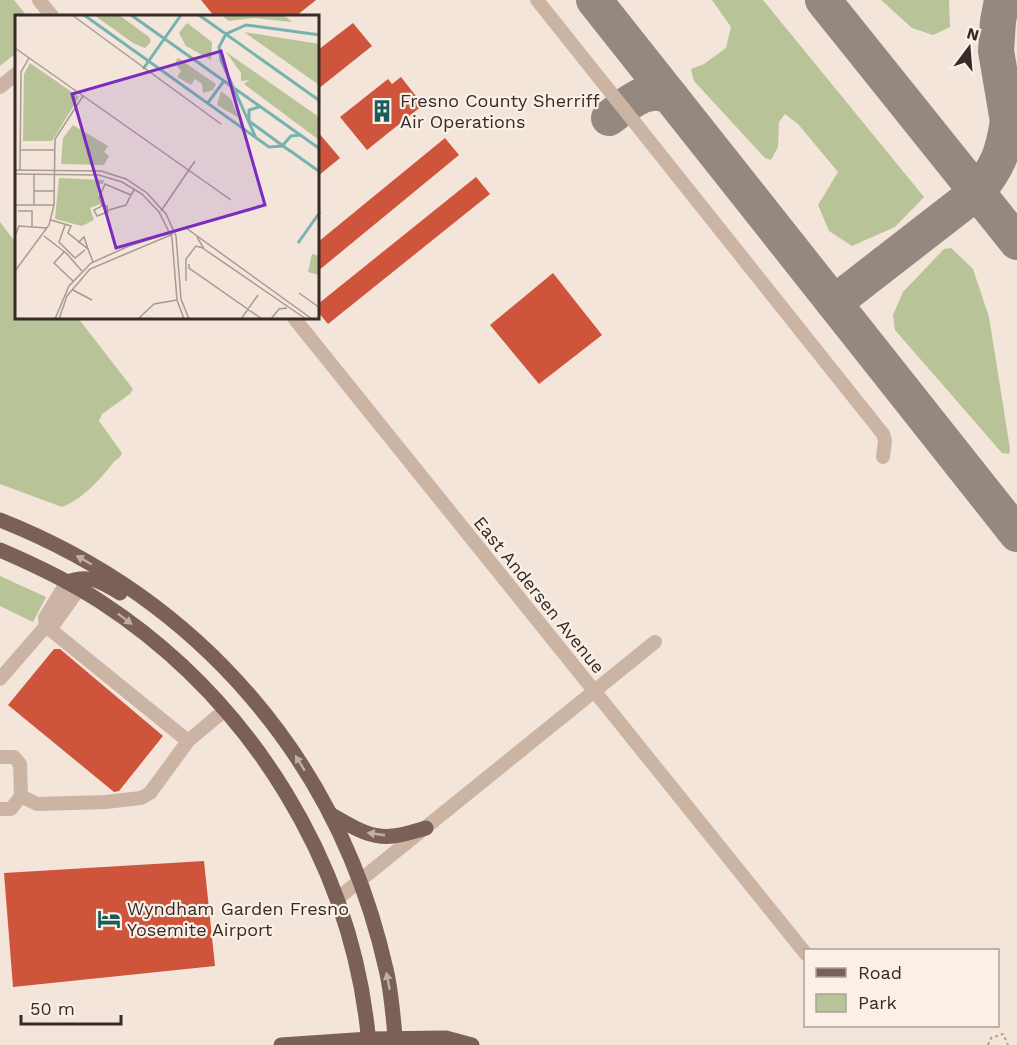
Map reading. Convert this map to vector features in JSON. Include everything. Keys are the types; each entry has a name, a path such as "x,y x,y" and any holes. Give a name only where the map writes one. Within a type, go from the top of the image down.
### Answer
{"main road":[{"path":"0,520 61,547 114,578 162,611 201,645 243,687 279,732 330,814 347,849 374,924 386,969 396,1042"},
{"path":"0,550 73,586 118,614 158,644 179,662 225,710 261,755 294,806 318,852 337,899 359,977 369,1042"},
{"path":"73,586 78,578 93,579 130,599 201,645"},
{"path":"330,814 359,831 371,835 394,836 426,828"},
{"path":"281,1045 396,1042 446,1038 472,1045"}],"street":[{"path":"39,0 51,15"},
{"path":"537,0 883,434 885,441 883,457"},
{"path":"0,87 15,75"},
{"name":"East Andersen Avenue","path":"296,320 594,692 337,899"},
{"path":"73,586 45,618 46,627 188,741"},
{"path":"0,679 46,627"},
{"path":"655,642 594,692 804,952"},
{"path":"21,796 37,804 106,802 141,798 150,793 188,741 225,710"},
{"path":"0,757 14,757 20,764 21,796 11,809 0,809"}],"path":[{"path":"988,1045 991,1038 1003,1034 1008,1045"}],"green space":[{"path":"0,0 14,0 26,15 15,15 15,54 0,66"},
{"path":"712,0 763,0 924,197 895,227 852,246 829,231 818,205 838,172 798,124 785,114 779,122 778,147 771,160 765,158 694,81 691,69 704,64 726,48 731,27"},
{"path":"881,0 949,0 950,27 933,35 912,28"},
{"path":"0,222 15,242 15,320 80,320 133,389 130,394 102,414 99,421 122,453 84,494 62,507 0,484"},
{"path":"951,248 973,269 989,317 1009,454 1002,453 895,330 893,315 903,292 944,249"},
{"path":"0,576 46,597 33,622 0,606"}],"building":[{"path":"201,0 316,0 297,15 213,15"},
{"path":"353,23 372,46 320,87 320,48"},
{"name":"Fresno County Sherriff Air Operations","path":"401,77 423,105 367,150 340,117 388,79 392,84"},
{"path":"320,134 340,158 320,174"},
{"path":"445,138 459,155 320,269 320,240"},
{"path":"476,177 490,194 328,324 320,314 320,302"},
{"path":"553,273 602,335 539,384 490,325"},
{"path":"54,649 60,649 163,736 119,791 114,792 8,705"},
{"name":"Wyndham Garden Fresno Yosemite Airport","path":"204,861 215,966 13,987 4,873"}],"taxiway":[{"path":"594,0 1017,534"},
{"path":"823,0 1017,242"},
{"path":"1002,0 996,51 1012,145"},
{"path":"609,118 630,102 646,94 663,93 671,97"},
{"path":"834,303 977,192 999,159 1008,121"}],"place":[{"name":"Fresno County Sherriff Air Operations","path":"382,111"},
{"name":"Wyndham Garden Fresno Yosemite Airport","path":"109,919"}]}
